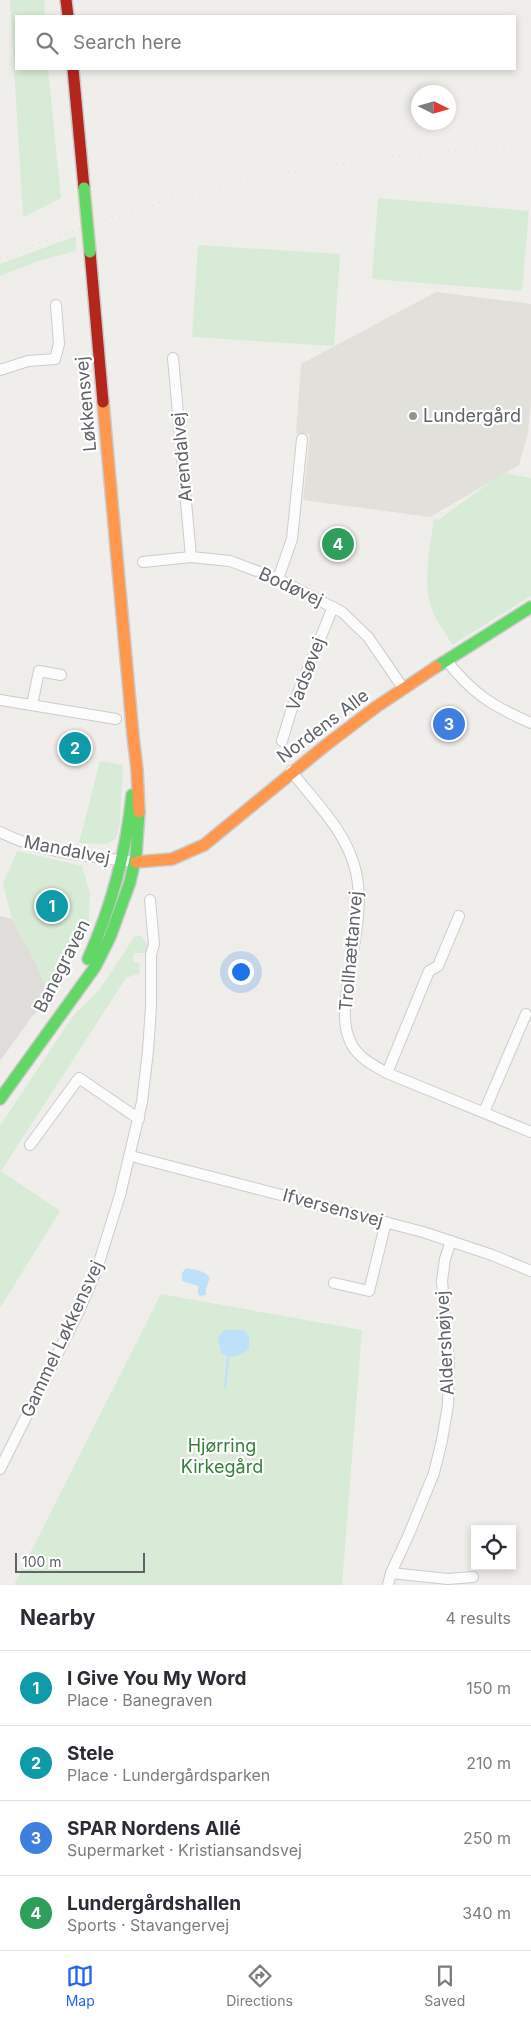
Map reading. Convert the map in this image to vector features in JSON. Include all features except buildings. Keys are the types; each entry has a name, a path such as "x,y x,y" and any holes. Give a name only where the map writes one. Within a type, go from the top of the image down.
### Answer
{"main road":[{"path":"66,0 68,15"},
{"name":"Løkkensvej","path":"73,70 140,799 141,820 136,862"},
{"name":"Nordens Alle","path":"136,862 155,863 194,851 204,845 291,771 403,688 531,608"},
{"name":"Løkkensvej","path":"122,861 131,798 133,736"},
{"name":"Banegraven","path":"49,1030 95,944 108,911 122,861"},
{"name":"Banegraven","path":"0,1099 95,967 107,944 128,890 136,862"}],"street":[{"path":"0,370 28,361 55,359 59,344 56,305"},
{"name":"Arendalvej","path":"173,358 191,557"},
{"path":"278,579 292,539 302,439"},
{"name":"Bodøvej","path":"143,562 191,557 230,560 278,579 342,612 368,637 403,688"},
{"name":"Vadsøvej","path":"282,741 292,708 333,607"},
{"path":"446,660 464,682 480,695 498,708 531,723"},
{"path":"32,705 39,671 60,675"},
{"path":"0,700 116,719"},
{"name":"Trollhættanvej","path":"291,771 337,828 353,862 358,900 344,1008 345,1026 352,1045 364,1060 386,1073 531,1132"},
{"name":"Mandalvej","path":"0,832 12,839 36,846 85,856 136,862"},
{"name":"Gammel Løkkensvej","path":"0,1469 74,1321 97,1269 131,1156 139,1118 148,1051 151,1006 151,955 154,944 150,900"},
{"path":"386,1073 429,971 438,966 459,916"},
{"path":"484,1112 526,1014"},
{"path":"30,1145 79,1078 139,1118"},
{"name":"Ifversensvej","path":"131,1156 386,1222 451,1241 531,1271"},
{"path":"334,1283 369,1292 386,1222"},
{"name":"Aldershøjvej","path":"388,1585 391,1573 434,1473 442,1440 448,1405 449,1364 442,1281 445,1259 451,1241"},
{"path":"391,1573 440,1578 473,1577"}],"shaded area":[{"name":"Lundergård","path":"436,292 531,304 531,400 528,433 519,465 430,517 303,500 310,434 296,433 301,364"},
{"path":"0,916 12,919 35,961 45,986 44,1006 33,1015 0,1061"}],"green space":[{"path":"10,0 44,0 45,15 15,15 15,70 48,70 61,198 23,217"},
{"path":"378,198 529,211 522,291 372,279"},
{"path":"76,236 76,251 41,260 0,276 0,264"},
{"path":"198,245 340,254 334,346 192,337"},
{"path":"503,473 531,478 531,596 452,645 434,615 428,591 429,555 434,519 438,520"},
{"path":"100,761 123,765 120,823 116,838 107,844 79,843"},
{"path":"17,851 82,866 90,894 89,920 82,939 44,1006 45,986 35,961 12,919 3,884"},
{"path":"135,936 141,936 149,946 146,953 134,953 133,962 139,963 140,973 126,978 1,1171 60,1211 0,1308 0,1126 73,1016 100,989"},
{"name":"Hjørring Kirkegård","path":"161,1294 362,1330 342,1585 14,1585"}],"water":[{"path":"186,1268 208,1275 210,1278 206,1288 206,1295 200,1296 198,1294 198,1286 182,1281 182,1273"},
{"path":"224,1330 243,1330 249,1335 249,1349 242,1354 232,1357 221,1353 218,1337"}],"waterway":[{"path":"225,1387 228,1357"}],"railway":[{"path":"0,258 129,212 240,181 412,154 471,150 531,149"}],"traffic: fast":[{"path":"84,188 90,252"},
{"path":"436,667 531,607"},
{"path":"88,959 97,939 117,879 126,838 132,795"},
{"path":"0,1099 95,967 110,937 130,882 136,855 139,812"}],"traffic: slow":[{"path":"103,402 137,769 139,812"},
{"path":"136,862 172,859 204,845 326,745 376,707 436,667"}],"traffic: jam":[{"path":"66,0 68,15"},
{"path":"73,70 84,188"},
{"path":"90,252 103,402"}],"place":[{"name":"Lundergård","path":"413,416"},
{"name":"Lundergårdshallen","path":"338,544"},
{"name":"SPAR Nordens Allé","path":"449,724"},
{"name":"Stele","path":"75,748"},
{"name":"I Give You My Word","path":"52,906"}]}
